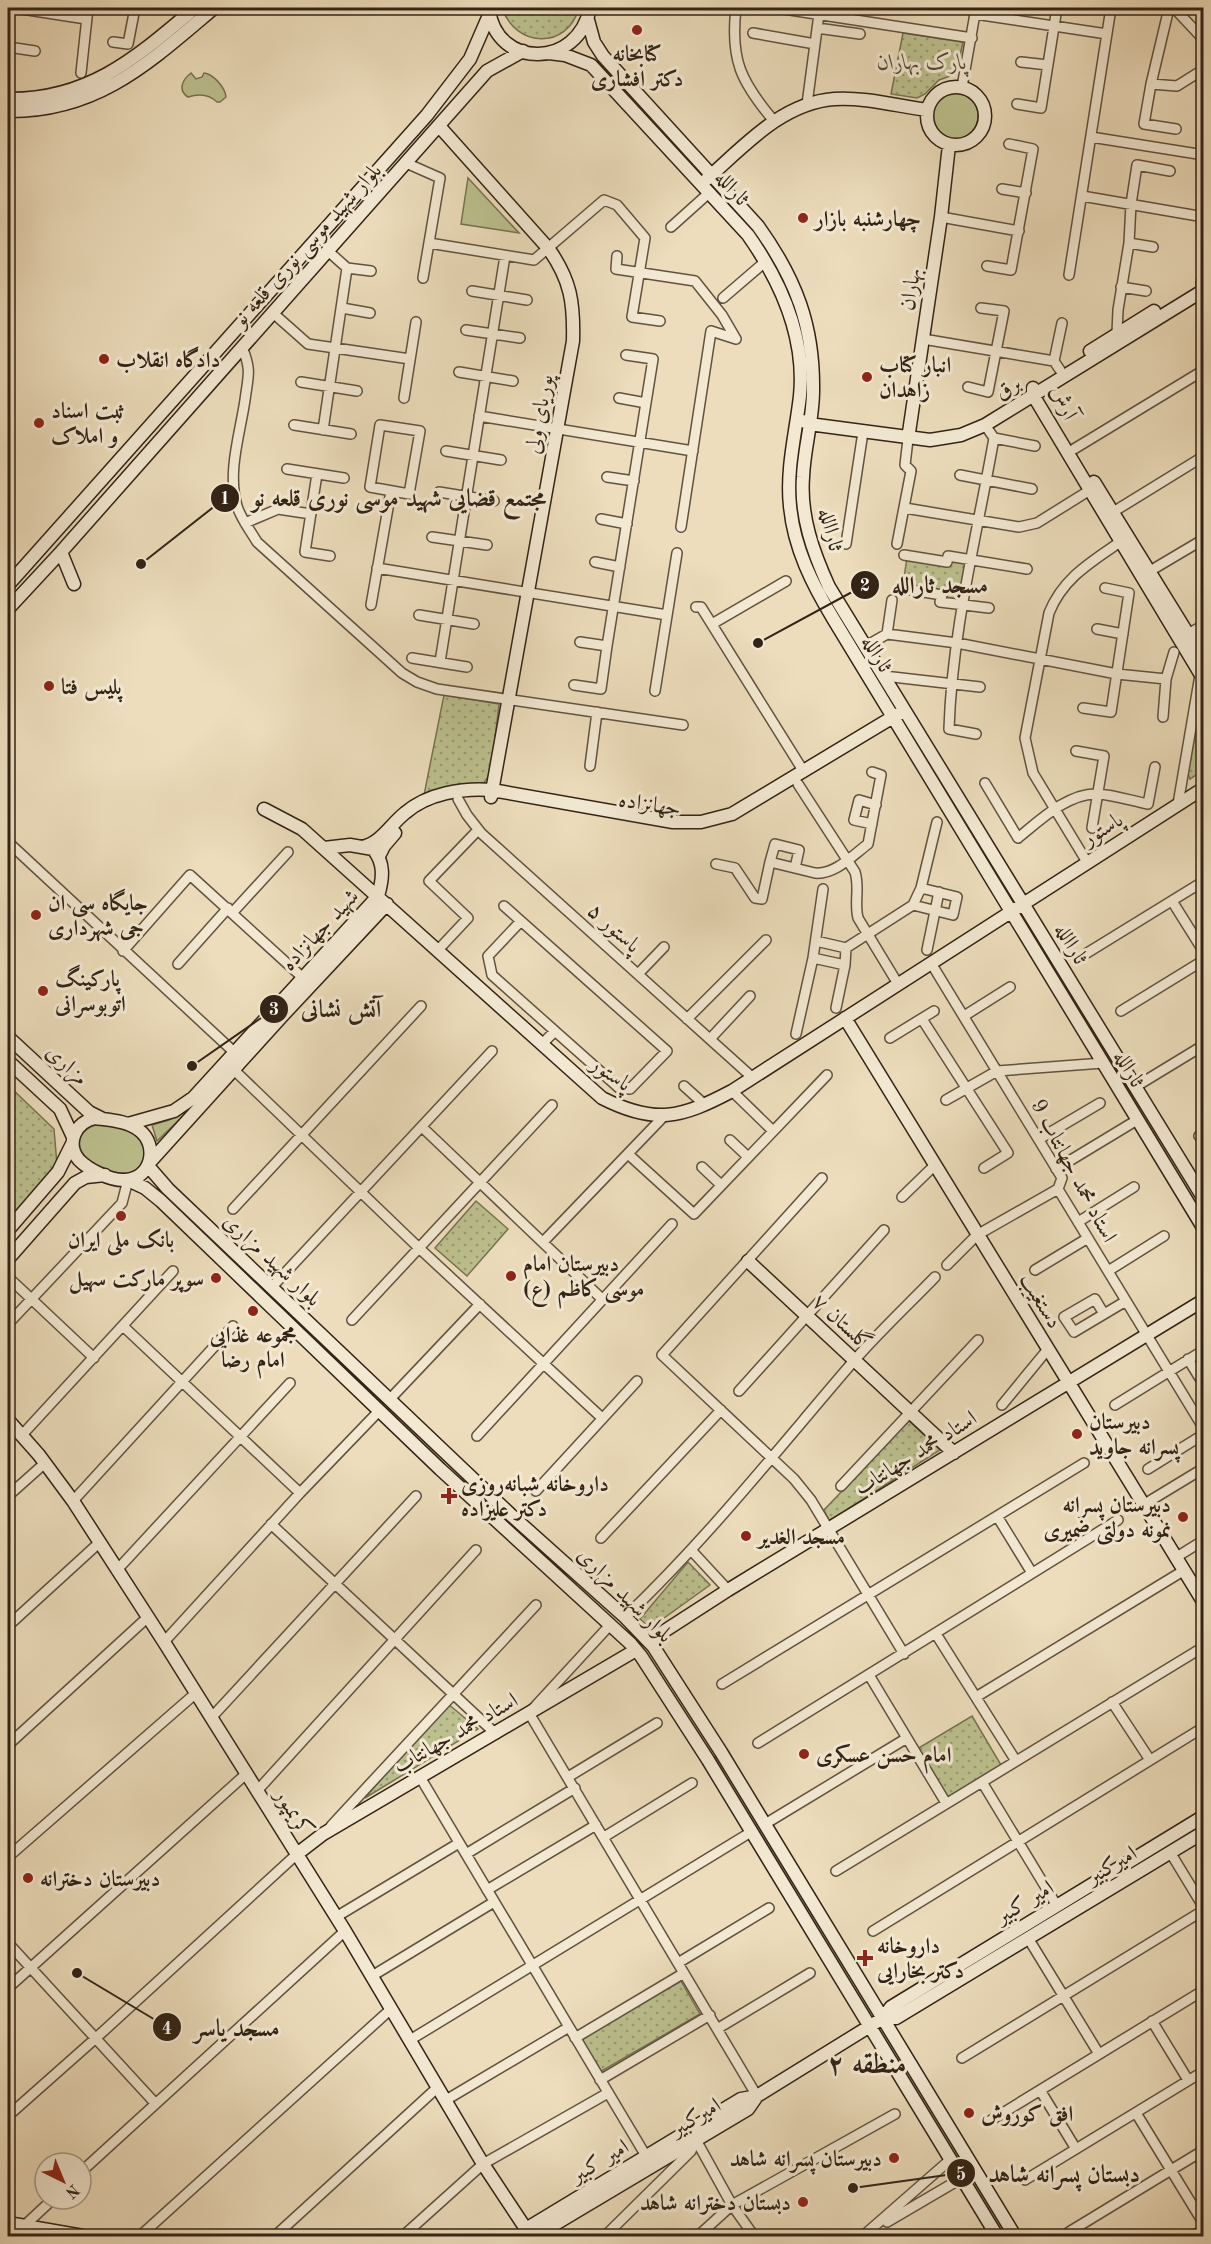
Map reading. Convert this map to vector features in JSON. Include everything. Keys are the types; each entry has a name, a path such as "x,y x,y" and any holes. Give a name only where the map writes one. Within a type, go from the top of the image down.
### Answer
{"street":[{"path":"15,8 86,19"},
{"path":"81,73 88,8"},
{"path":"8,99 41,97 72,89 100,78 126,65 192,12 214,8"},
{"path":"736,8 734,49 742,77 755,99 774,121"},
{"path":"777,8 804,10 972,38"},
{"path":"1017,104 1041,108 1057,8"},
{"path":"1069,275 1111,8"},
{"path":"1169,8 1144,124 1176,129"},
{"path":"1174,8 1203,40"},
{"path":"113,42 128,44 137,9"},
{"path":"490,10 494,26 501,37 511,46 523,51"},
{"name":"بلوار شهید موسی نوری قلعه نو","path":"8,585 427,115 470,59 490,10"},
{"path":"962,87 976,11 1107,34"},
{"path":"8,111 43,108 75,101 132,75 192,12"},
{"path":"549,53 573,42 582,32 589,14"},
{"name":"ثاراالله","path":"589,14 594,42 603,56 758,226 778,254 795,286 807,320 813,360 813,394 803,477 807,527 816,559 829,586 1203,1199"},
{"path":"807,104 819,14"},
{"path":"817,28 860,34"},
{"path":"753,33 815,44"},
{"path":"8,47 35,51"},
{"name":"بلوار شهید موسی نوری قلعه نو","path":"8,609 487,71 523,51"},
{"name":"ثارالله","path":"523,51 565,55 591,65 748,235 766,261 783,291 794,323 800,369 800,393 789,477 794,530 803,564 818,593 1203,1229"},
{"path":"470,59 475,58 482,62 487,71"},
{"path":"1021,62 1047,65"},
{"path":"1151,84 1177,86 1203,69"},
{"path":"962,87 978,96 985,113 984,122 981,131 968,143 950,145 934,136 926,119 927,110 930,101 944,89 962,87"},
{"path":"671,227 706,188 712,175 774,121 789,112 807,104 834,99 858,100 927,110"},
{"name":"پوریای ولی","path":"439,126 561,265 569,284 574,312 573,341 492,793"},
{"path":"1091,137 1203,155"},
{"path":"987,266 1011,270 1026,193 1033,149 1009,144"},
{"name":"بهاران","path":"908,435 950,145"},
{"path":"406,163 440,178 423,278"},
{"path":"1118,333 1121,288 1129,243 1131,204 1137,165 1170,171"},
{"path":"1002,189 1026,193"},
{"path":"1082,196 1203,216"},
{"path":"429,243 534,260 604,200 617,205 645,238 632,317 660,321"},
{"path":"941,217 1019,231"},
{"path":"1129,243 1153,247"},
{"path":"328,251 346,268 371,271"},
{"path":"440,662 505,256"},
{"path":"617,256 616,269 695,281 722,315 736,339 711,331 681,527"},
{"path":"723,298 766,261"},
{"path":"1203,266 1203,286"},
{"path":"323,430 346,268"},
{"name":"برق","path":"810,420 862,432 946,439 985,425 1203,286"},
{"name":"برق","path":"810,420 908,435 959,428 1035,391 1057,365 1203,286"},
{"path":"1121,288 1146,291"},
{"path":"472,291 527,300"},
{"path":"342,308 370,312"},
{"path":"968,387 988,392 1004,311 981,308"},
{"path":"273,313 308,344 410,359"},
{"path":"404,398 416,322"},
{"path":"922,339 1057,365 1062,323"},
{"path":"466,330 520,338"},
{"path":"242,347 250,366 234,464 233,484 237,505 245,523 257,542 402,673 417,682 437,689 683,725"},
{"path":"574,685 601,689 634,481 653,359 626,355"},
{"path":"1074,449 1203,370"},
{"path":"459,372 513,381"},
{"path":"301,382 357,391"},
{"name":"آرش","path":"1035,391 1074,449 1093,488 1113,512 1124,540 1150,571 1203,660"},
{"name":"آرش","path":"1035,391 1202,677"},
{"path":"619,398 646,403"},
{"path":"479,416 693,451"},
{"path":"797,418 810,420"},
{"path":"294,425 351,434"},
{"path":"380,425 420,431 410,494 391,491 370,487 380,425"},
{"path":"985,425 994,438 1035,446"},
{"path":"846,544 862,432"},
{"path":"897,544 910,471 905,465 908,435"},
{"path":"976,734 949,729 951,683 970,559 994,438"},
{"path":"446,451 501,460"},
{"path":"1113,512 1203,456"},
{"path":"287,469 344,478"},
{"path":"317,474 305,552 330,556"},
{"path":"960,475 1032,489"},
{"path":"607,477 634,481"},
{"path":"905,508 1019,527 1037,523 1093,488"},
{"path":"371,605 391,491"},
{"path":"439,492 494,501"},
{"path":"245,523 278,509 311,514"},
{"path":"601,519 627,524"},
{"path":"432,537 487,545"},
{"path":"1150,571 1203,539"},
{"path":"1087,862 1033,773 1025,738 1049,613 1059,591 1084,566 1124,540"},
{"path":"61,552 74,584"},
{"path":"655,691 676,553"},
{"path":"904,555 947,562 948,556 1027,569"},
{"path":"595,562 620,567"},
{"path":"377,568 667,615"},
{"path":"712,624 786,581"},
{"path":"899,588 942,595 940,602 989,608"},
{"path":"1083,708 1110,712 1117,674 1129,593 1105,588"},
{"path":"887,634 892,600"},
{"path":"696,607 701,608 712,624 803,778 848,860 859,884 856,908 858,918 898,984"},
{"path":"419,615 474,624"},
{"path":"1188,634 1203,625"},
{"path":"1097,629 1123,634"},
{"path":"866,646 887,634 957,643 1040,661 1117,674 1166,678"},
{"path":"580,642 608,646"},
{"path":"1163,717 1166,678 1174,651"},
{"path":"412,658 467,667"},
{"path":"884,676 980,687"},
{"path":"1178,804 1202,677"},
{"path":"590,766 597,712"},
{"name":"جهانزاده","path":"362,847 374,843 405,812 425,800 462,790 492,793 672,829 702,830 735,821 907,713"},
{"path":"1076,751 1104,756 1092,828"},
{"path":"985,783 1018,838 1055,808 1085,795 1098,794 1148,804 1155,767"},
{"path":"770,862 823,874 848,860 868,843 880,775 872,772"},
{"name":"پاستور","path":"264,809 302,829 602,1098 622,1108 656,1116 673,1115 705,1105 732,1091 1203,788"},
{"name":"جهانزاده","path":"379,856 390,838 413,816 435,804 492,793"},
{"name":"پاستور ۵","path":"458,799 478,830 753,1078"},
{"path":"872,824 854,820 859,800 876,805"},
{"path":"816,941 846,948 913,905 921,888 937,822"},
{"path":"438,950 468,918 429,881 478,830"},
{"path":"8,842 234,1052"},
{"path":"716,864 735,868 754,898 762,899 775,844 799,850 795,868"},
{"path":"324,848 350,845 373,849 379,856 383,900"},
{"path":"178,964 288,852"},
{"path":"123,951 190,875 302,977"},
{"path":"1087,953 1203,881"},
{"path":"913,905 953,915 957,897 921,888"},
{"path":"796,1034 813,958 823,889"},
{"path":"927,950 939,892"},
{"name":"شهید جهانزاده","path":"128,1124 165,1115 193,1098 229,1065 234,1052 302,977 383,900"},
{"name":"شهید جهانزاده","path":"149,1164 229,1065 383,900"},
{"path":"1172,901 1203,952"},
{"path":"504,906 521,921 667,1051 630,1089 619,1089 492,975 488,956 521,921"},
{"path":"687,1019 766,940"},
{"path":"638,974 664,947"},
{"path":"836,1008 845,965 846,948"},
{"path":"813,958 845,965"},
{"path":"1121,1011 1203,960"},
{"name":"استاد محمد جهانتاب 9","path":"931,963 1062,1178 1058,1189 1203,1429"},
{"path":"963,1016 1010,987"},
{"path":"710,1039 750,996"},
{"path":"233,1209 421,1006"},
{"path":"890,1038 934,1011"},
{"name":"دستغیب","path":"845,1018 1203,1603"},
{"path":"922,1019 1008,1153 984,1168"},
{"path":"542,1044 555,1031"},
{"name":"مزاری","path":"8,1037 89,1112 102,1119"},
{"path":"1135,1087 1203,1045"},
{"path":"272,1287 492,1051"},
{"path":"8,1061 60,1109 73,1140 80,1160 87,1167 113,1179 136,1178 149,1164 151,1146 147,1138 128,1124 95,1118 81,1123 73,1140 58,1172 8,1230"},
{"path":"946,1100 997,1071 1103,1063"},
{"path":"229,1065 419,1248 602,1419"},
{"path":"628,1154 694,1214 827,1075"},
{"path":"684,1086 705,1105"},
{"path":"732,1091 773,1131"},
{"path":"1039,1139 1100,1103"},
{"path":"352,1320 552,1105"},
{"path":"543,1242 665,1115"},
{"path":"1056,1169 1137,1120"},
{"path":"422,1127 602,1299"},
{"path":"730,1140 748,1157"},
{"name":"بلوار شهید مزاری","path":"149,1164 168,1189 511,1515 649,1641 674,1676 721,1752 1015,2236"},
{"path":"902,1197 934,1165"},
{"path":"702,1167 721,1185"},
{"path":"8,1259 75,1183 86,1177 105,1175"},
{"path":"822,1178 662,1355 794,1479 811,1500 904,1654"},
{"path":"8,1324 122,1203 128,1180"},
{"name":"بلوار شهید مزاری","path":"128,1180 145,1188 161,1201 379,1411 636,1650 708,1760 997,2236"},
{"path":"1078,1222 1134,1187"},
{"path":"947,1265 978,1235 1058,1189"},
{"path":"477,1436 672,1224"},
{"path":"739,1391 884,1230"},
{"path":"1108,1271 1164,1236"},
{"path":"1035,1270 1088,1238"},
{"name":"گلستان ۷","path":"748,1261 954,1453"},
{"path":"22,1436 173,1271"},
{"path":"8,1277 94,1358"},
{"path":"625,1617 692,1550 773,1459 854,1361 935,1277"},
{"name":"استاد محمد جهانتاب","path":"649,1641 728,1590 1203,1300"},
{"path":"1104,1314 1126,1301"},
{"path":"164,1642 271,1524 480,1304"},
{"path":"123,1326 300,1493"},
{"path":"72,1501 233,1326"},
{"path":"840,1486 978,1340"},
{"path":"1002,1405 1048,1349"},
{"path":"1115,1405 1203,1350"},
{"path":"1188,1359 1203,1385"},
{"path":"536,1491 637,1381"},
{"path":"117,1570 290,1383"},
{"path":"601,1538 721,1410"},
{"name":"کریمپور","path":"8,1420 45,1463 100,1542 345,1931 483,2164 532,2234"},
{"path":"1148,1469 1203,1434"},
{"path":"8,1496 45,1463"},
{"path":"722,1684 1084,1463"},
{"path":"1143,1505 1203,1468"},
{"path":"211,1718 416,1496"},
{"path":"997,1516 1032,1572"},
{"path":"758,1743 1119,1520"},
{"path":"271,1524 496,1734"},
{"path":"1175,1558 1203,1540"},
{"path":"8,1626 100,1542"},
{"path":"692,1550 728,1590"},
{"path":"257,1791 476,1551"},
{"path":"976,1697 1183,1571"},
{"path":"323,1834 536,1605"},
{"path":"11,1741 148,1617"},
{"path":"610,1625 530,1713 757,2096"},
{"path":"936,1634 1016,1761"},
{"path":"836,1871 1200,1649"},
{"name":"استاد محمد جهانتاب","path":"297,1854 323,1834 636,1650"},
{"path":"869,1675 946,1803"},
{"path":"8,1857 196,1693"},
{"path":"1112,1702 1150,1760"},
{"path":"568,1777 657,1723"},
{"path":"873,1931 1203,1727"},
{"path":"765,1824 907,1738"},
{"path":"708,1760 721,1752"},
{"path":"8,1988 246,1774"},
{"path":"420,1777 646,2156"},
{"path":"982,1782 1057,1906"},
{"path":"604,1837 692,1783"},
{"path":"466,1854 575,1788"},
{"name":"امیر کبیر","path":"870,2026 884,2018 891,2007 1057,1906 1108,1883 1203,1816"},
{"path":"487,1890 596,1825"},
{"path":"410,2040 751,1832"},
{"name":"امیرکبیر","path":"884,2018 896,2018 1028,1938 1108,1883 1170,1852 1203,1832"},
{"path":"336,1917 459,1843"},
{"path":"962,2058 1203,1909 1170,1852"},
{"path":"8,2116 297,1854"},
{"path":"372,1976 495,1902"},
{"path":"678,1963 769,1908"},
{"path":"93,2161 345,1931"},
{"path":"1028,1938 1099,2054"},
{"path":"8,1943 155,2103"},
{"path":"575,2038 684,1972"},
{"path":"717,2028 810,1973"},
{"path":"988,2122 1203,1990"},
{"path":"140,2236 391,2009"},
{"path":"600,2080 710,2015"},
{"path":"1152,2021 1188,2080"},
{"name":"امیرکبیر","path":"532,2234 748,2109 757,2096 870,2026"},
{"path":"446,2100 569,2027"},
{"path":"1025,2180 1203,2071"},
{"path":"275,2236 438,2087"},
{"path":"1040,2090 1076,2149"},
{"path":"406,2234 483,2164 608,2093"},
{"name":"امیر کبیر","path":"532,2234 646,2156 741,2099 757,2096"},
{"path":"1136,2113 1203,2224"},
{"path":"698,2236 732,2205 895,2114"},
{"path":"696,2140 732,2205 754,2236"},
{"path":"605,2236 691,2151 696,2140"},
{"path":"1069,2232 1203,2150"},
{"path":"866,2234 951,2159"},
{"path":"866,2234 962,2178"},
{"path":"24,2226 40,2211"},
{"path":"8,2223 83,2236"},
{"path":"1195,2236 1203,2232"}],"green space":[{"path":"502,8 579,8 573,22 564,31 553,37 541,39 529,37 518,31"},
{"name":"پارک بهاران","path":"903,33 963,42 956,74 939,80 925,94 917,98 891,94"},
{"path":"191,73 196,79 202,77 204,73 215,78 226,97 217,102 204,95 188,97 182,85"},
{"path":"955,93 971,100 978,116 971,132 955,139 939,132 932,116 939,100"},
{"path":"468,178 519,233 461,224"},
{"path":"907,558 949,566 951,560 966,563 959,601 944,599 945,590 903,584"},
{"path":"1200,692 1203,692 1203,770 1190,779 1185,766"},
{"path":"444,695 499,704 491,773 483,784 424,795"},
{"path":"8,1085 54,1129 57,1165 8,1221"},
{"path":"203,1097 157,1141 152,1125 169,1120"},
{"path":"95,1125 111,1126 136,1134 144,1148 141,1165 132,1172 115,1172 96,1165 88,1159 79,1144 84,1132"},
{"path":"476,1201 508,1229 467,1276 435,1248"},
{"path":"909,1421 940,1450 829,1521 824,1510"},
{"path":"688,1562 710,1585 650,1628 640,1619"},
{"path":"447,1703 478,1729 365,1798"},
{"path":"972,1716 1001,1765 947,1798 917,1749"},
{"path":"681,1981 700,2014 600,2072 580,2039"}],"place":[{"name":"کتابخانه دکتر افشاری","path":"637,30"},
{"name":"چهارشنبه بازار","path":"803,218"},
{"name":"دادگاه انقلاب","path":"104,359"},
{"name":"انبار کتاب زاهدان","path":"867,377"},
{"name":"ثبت اسناد و املاک","path":"39,423"},
{"name":"مجتمع قضایی شهید موسی نوری قلعه نو","path":"141,564"},
{"name":"مسجد ثارالله","path":"758,643"},
{"name":"پلیس فتا","path":"49,686"},
{"name":"جایگاه سی ان جی شهرداری","path":"36,915"},
{"name":"پارکینگ اتوبوسرانی","path":"43,991"},
{"name":"آتش نشانی","path":"192,1066"},
{"name":"بانک ملی ایران","path":"121,1216"},
{"name":"دبیرستان امام موسی کاظم (ع)","path":"511,1276"},
{"name":"سوپر مارکت سهیل","path":"216,1278"},
{"name":"مجموعه غذایی امام رضا","path":"253,1311"},
{"name":"دبیرستان پسرانه جاوید","path":"1077,1434"},
{"name":"داروخانه شبانه‌روزی دکتر علیزاده","path":"449,1496"},
{"name":"دبیرستان پسرانه نمونه دولتی ضمیری","path":"1183,1517"},
{"name":"مسجد الغدیر","path":"746,1536"},
{"name":"امام حسن عسکری","path":"804,1754"},
{"name":"دبیرستان دخترانه","path":"28,1878"},
{"name":"داروخانه دکتر بخارایی","path":"865,1958"},
{"name":"مسجد یاسر","path":"77,1973"},
{"name":"افق کوروش","path":"969,2113"},
{"name":"دبیرستان پسرانه شاهد","path":"894,2158"},
{"name":"دبستان پسرانه شاهد","path":"853,2188"},
{"name":"دبستان دخترانه شاهد","path":"803,2202"}],"district":[{"name":"منطقه ۲","path":"867,2063"}]}
